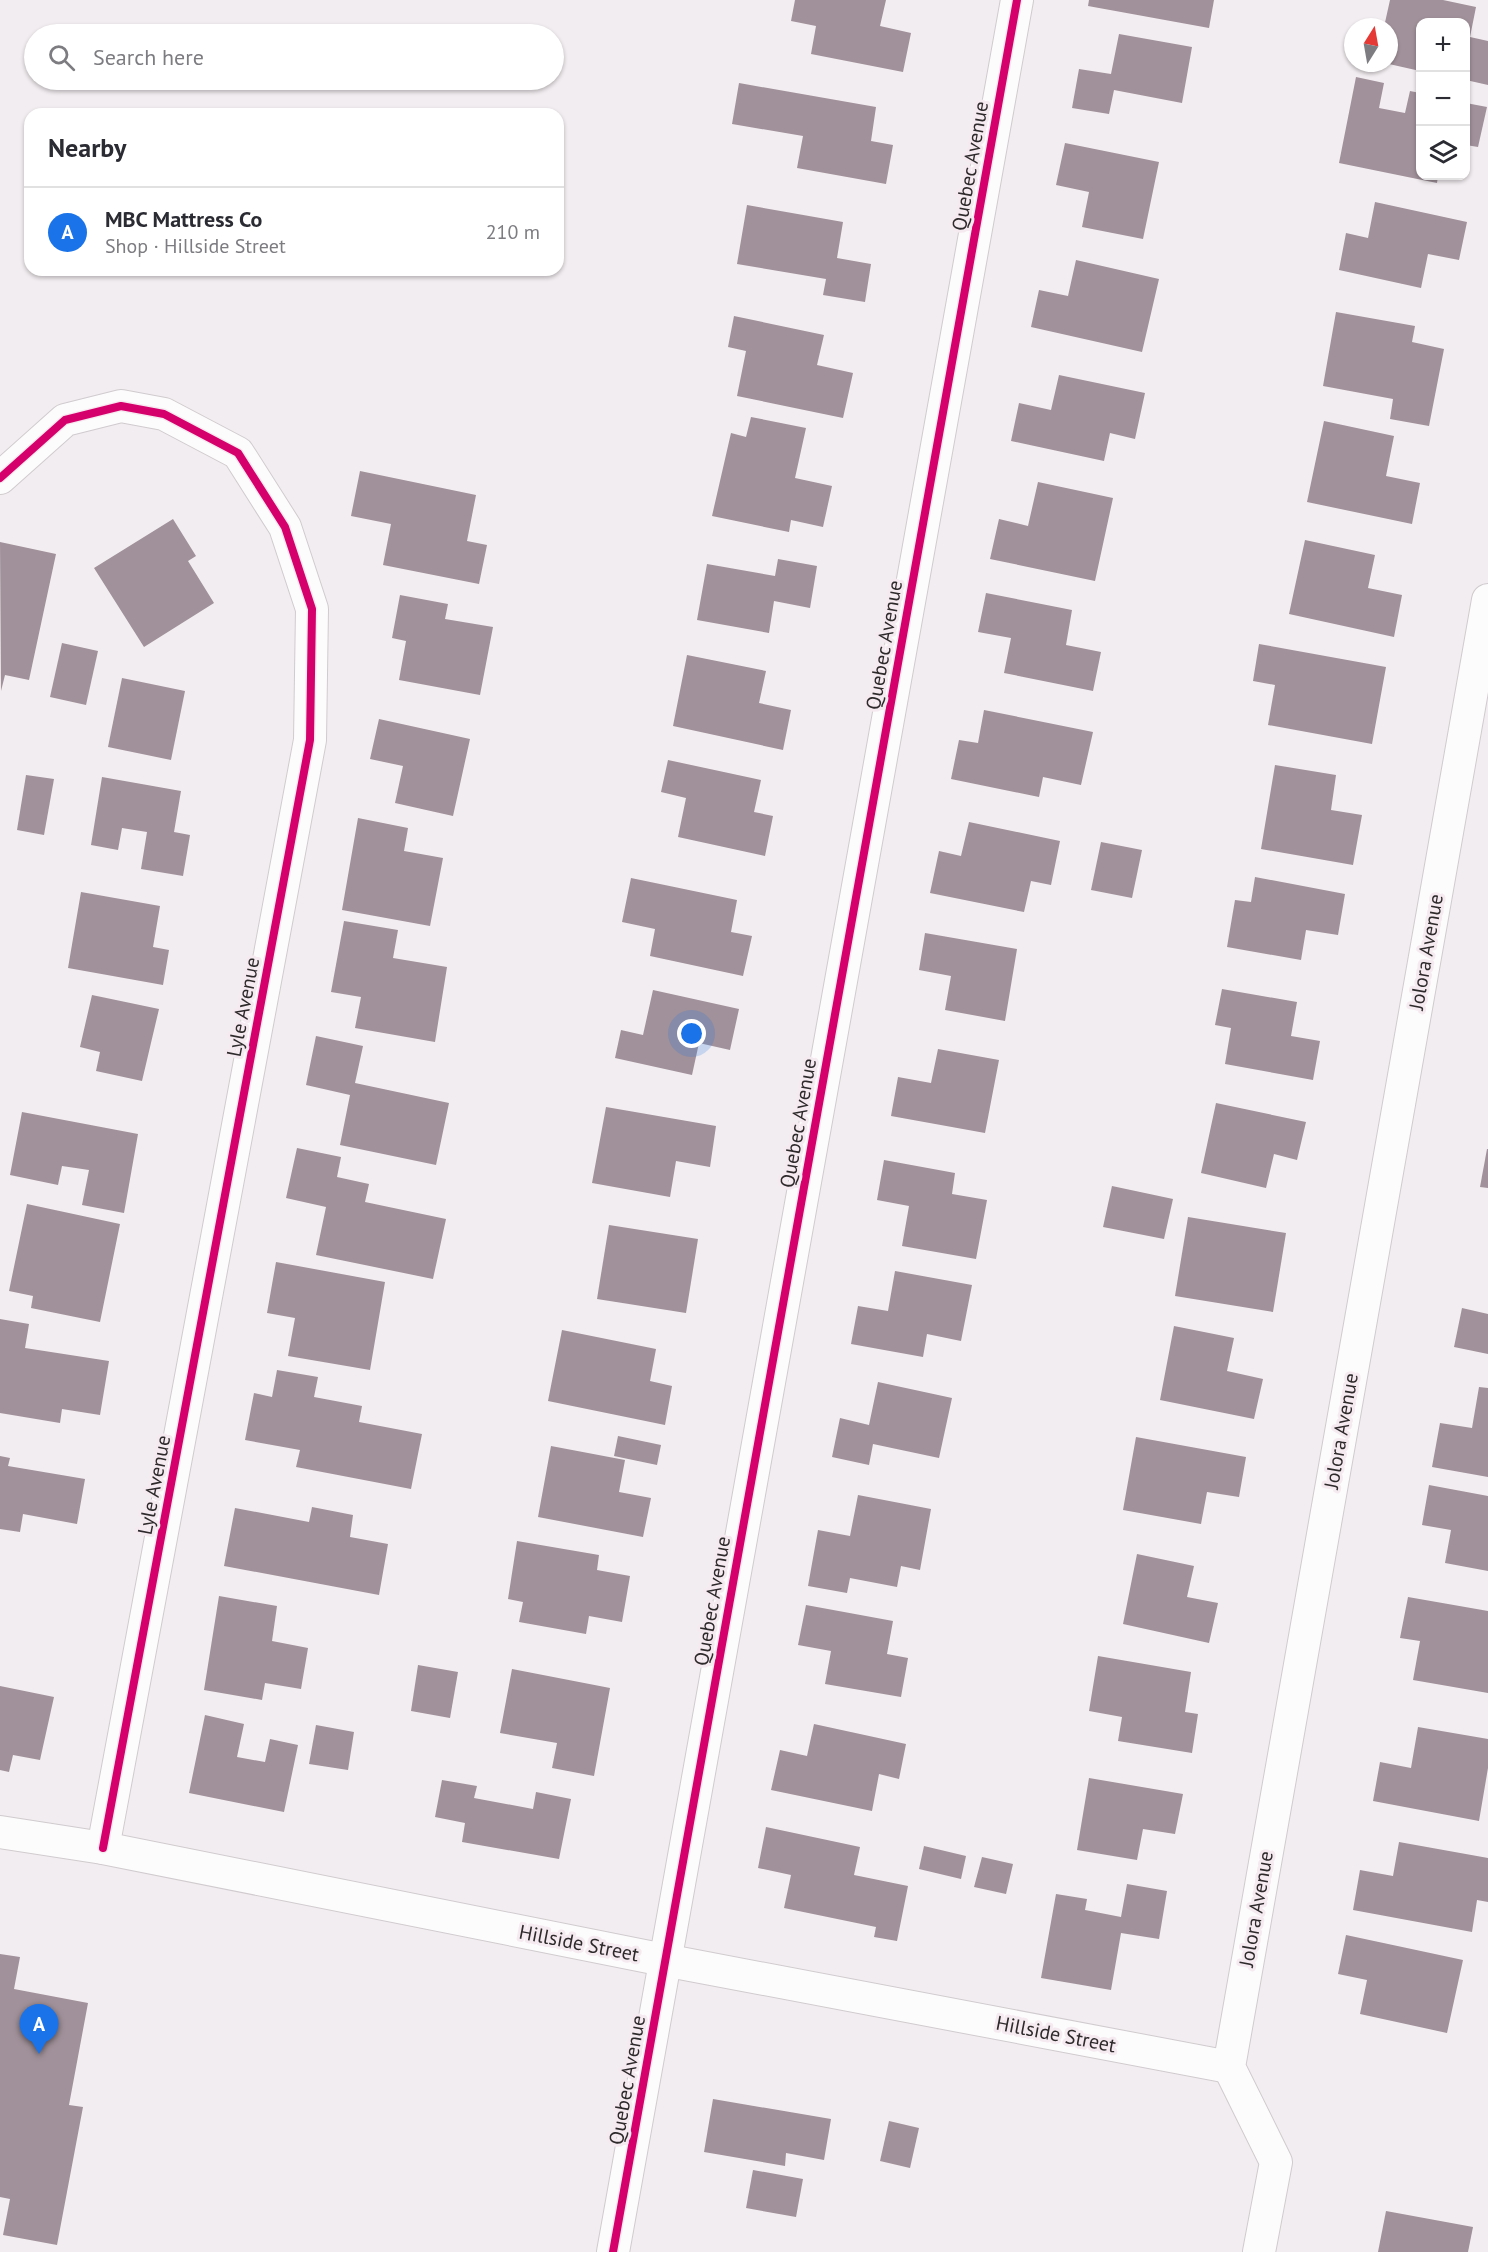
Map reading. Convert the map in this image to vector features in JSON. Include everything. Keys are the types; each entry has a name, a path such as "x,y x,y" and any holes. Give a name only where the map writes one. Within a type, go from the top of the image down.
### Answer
{"street":[{"name":"Quebec Avenue","path":"613,2252 1017,0"},
{"name":"Lyle Avenue","path":"0,478 65,420 121,406 164,414 238,453 285,527 312,609 310,740 103,1848"},
{"name":"Jolora Avenue","path":"1228,2067 1488,600"},
{"name":"Hillside Street","path":"0,1832 103,1848 664,1960 1228,2067"},
{"path":"1228,2067 1276,2162 1259,2252"}],"building":[{"path":"795,0 886,0 880,26 911,33 903,72 811,54 816,26 791,21"},
{"path":"1089,0 1214,0 1209,28 1088,6"},
{"path":"1390,0 1443,0 1476,7 1470,37 1470,18 1416,18 1416,70 1398,66 1398,18 1386,18"},
{"path":"1119,34 1192,47 1182,103 1114,90 1109,114 1072,108 1079,69 1111,74"},
{"path":"1470,37 1488,41 1488,85 1470,81"},
{"path":"1356,77 1384,83 1379,108 1405,113 1410,91 1416,92 1416,179 1339,163"},
{"path":"739,83 876,107 871,141 893,145 886,184 797,168 803,136 732,124"},
{"path":"1470,104 1487,107 1478,147 1470,146"},
{"path":"1065,143 1159,162 1143,239 1082,227 1089,192 1056,185"},
{"path":"1422,180 1437,180 1437,183"},
{"path":"1375,202 1467,222 1459,260 1428,254 1421,288 1339,270 1346,233 1368,238"},
{"path":"747,205 843,222 837,258 871,264 865,302 823,295 826,279 737,264"},
{"path":"1076,260 1159,279 1142,352 1031,327 1039,290 1068,296"},
{"path":"1336,312 1415,326 1412,342 1444,349 1429,426 1390,419 1393,399 1323,386"},
{"path":"734,316 824,335 817,365 853,373 843,418 737,396 746,351 728,347"},
{"path":"1059,375 1145,393 1135,439 1110,433 1104,461 1011,441 1019,403 1051,410"},
{"path":"751,417 806,428 795,478 832,486 823,527 791,520 789,532 712,516 731,433 746,437"},
{"path":"1324,421 1394,436 1386,476 1420,483 1412,524 1307,502"},
{"path":"360,471 476,495 467,541 487,545 479,584 383,565 391,524 351,516"},
{"path":"1038,482 1113,498 1095,581 990,559 999,519 1028,526"},
{"path":"173,519 196,556 188,561 214,603 144,647 94,568"},
{"path":"1305,540 1375,555 1368,588 1402,595 1394,637 1289,614"},
{"path":"0,542 56,554 29,680 5,675 1,691"},
{"path":"778,559 817,566 810,608 774,601 769,633 697,620 707,564 775,576"},
{"path":"986,593 1072,610 1066,645 1101,652 1093,691 1004,673 1011,638 978,632"},
{"path":"400,595 448,604 445,619 493,627 480,695 399,680 406,641 392,638"},
{"path":"62,643 98,651 86,705 50,697"},
{"path":"1259,644 1386,667 1372,744 1268,725 1275,685 1253,681"},
{"path":"687,655 766,671 759,703 791,710 783,750 673,726"},
{"path":"122,678 185,691 171,760 108,747"},
{"path":"984,710 1093,732 1081,785 1043,777 1039,797 951,779 959,740 978,743"},
{"path":"379,719 470,739 453,816 395,803 403,766 370,759"},
{"path":"668,760 761,780 754,812 773,816 765,856 678,837 686,798 661,792"},
{"path":"1275,765 1336,775 1331,810 1362,815 1353,865 1261,849"},
{"path":"26,775 54,779 44,835 17,830"},
{"path":"102,777 181,791 174,832 190,835 183,876 141,869 147,832 122,828 118,850 91,845"},
{"path":"358,818 408,828 404,851 443,858 430,926 342,910"},
{"path":"969,822 1060,841 1051,885 1031,881 1024,912 930,893 939,851 961,856"},
{"path":"1101,842 1142,850 1132,898 1091,890"},
{"path":"1255,877 1345,894 1338,935 1306,930 1301,960 1227,947 1235,900 1251,902"},
{"path":"631,878 737,900 731,932 752,936 743,976 650,956 655,929 622,922"},
{"path":"81,892 160,906 153,947 169,950 163,985 68,968"},
{"path":"344,921 398,930 393,958 447,967 435,1042 355,1028 361,997 331,992"},
{"path":"925,933 1017,949 1005,1021 945,1010 951,976 919,970"},
{"path":"1222,989 1297,1002 1291,1036 1320,1041 1313,1080 1225,1064 1231,1028 1215,1025"},
{"path":"653,990 739,1009 730,1050 699,1043 692,1075 615,1058 621,1030 643,1035"},
{"path":"92,995 159,1009 142,1081 96,1071 100,1052 80,1047"},
{"path":"316,1036 363,1046 355,1083 449,1103 436,1165 340,1145 350,1095 306,1085"},
{"path":"938,1049 999,1060 985,1133 891,1116 898,1077 931,1083"},
{"path":"1216,1103 1306,1122 1297,1160 1274,1154 1266,1188 1201,1173"},
{"path":"606,1107 716,1126 710,1167 676,1161 670,1197 592,1183"},
{"path":"22,1112 138,1134 124,1213 82,1205 89,1170 62,1166 58,1185 10,1175"},
{"path":"297,1148 341,1157 337,1177 369,1184 365,1202 446,1219 433,1279 316,1255 326,1207 286,1198"},
{"path":"1488,1149 1488,1188 1480,1187"},
{"path":"884,1160 955,1173 952,1194 987,1200 976,1259 902,1246 909,1206 877,1200"},
{"path":"1112,1186 1173,1199 1164,1239 1103,1227"},
{"path":"27,1204 120,1224 100,1322 31,1308 33,1296 9,1291"},
{"path":"1188,1217 1286,1233 1273,1312 1175,1296"},
{"path":"609,1225 698,1239 686,1313 597,1299"},
{"path":"276,1262 385,1282 370,1370 288,1356 295,1318 267,1313"},
{"path":"895,1271 972,1285 961,1341 927,1334 923,1357 851,1344 858,1306 888,1311"},
{"path":"1462,1308 1488,1314 1488,1354 1454,1347"},
{"path":"0,1319 29,1324 25,1348 109,1361 100,1415 62,1409 60,1423 0,1413"},
{"path":"1174,1326 1234,1338 1227,1371 1263,1379 1254,1419 1160,1400"},
{"path":"562,1330 656,1349 650,1381 672,1386 665,1425 548,1401"},
{"path":"277,1370 318,1377 314,1397 362,1406 359,1422 422,1434 411,1489 296,1467 300,1450 245,1440 254,1393 272,1397"},
{"path":"878,1382 952,1398 939,1458 873,1444 869,1465 832,1457 840,1418 869,1425"},
{"path":"1479,1387 1488,1388 1488,1477 1432,1467 1440,1423 1472,1428"},
{"path":"618,1436 661,1445 657,1465 614,1456"},
{"path":"1136,1437 1246,1457 1239,1497 1207,1492 1201,1524 1123,1510"},
{"path":"551,1446 625,1460 619,1492 651,1498 643,1537 538,1517"},
{"path":"0,1456 10,1458 8,1466 85,1479 77,1524 23,1514 20,1532 0,1529"},
{"path":"1429,1485 1488,1496 1488,1571 1445,1563 1451,1530 1422,1525"},
{"path":"858,1495 931,1509 920,1570 901,1566 897,1587 850,1578 847,1593 808,1586 818,1530 850,1536"},
{"path":"312,1507 353,1515 350,1537 388,1544 379,1595 224,1566 235,1508 309,1522"},
{"path":"517,1541 599,1555 597,1570 630,1576 622,1622 589,1616 586,1634 519,1622 523,1602 508,1599"},
{"path":"1137,1554 1194,1566 1187,1597 1218,1603 1209,1643 1123,1624"},
{"path":"219,1596 277,1606 272,1641 308,1648 301,1689 265,1683 262,1700 204,1690"},
{"path":"1408,1597 1488,1611 1488,1693 1413,1680 1420,1641 1400,1638"},
{"path":"806,1605 893,1621 887,1654 908,1658 901,1697 825,1684 831,1651 798,1645"},
{"path":"1098,1656 1191,1672 1185,1712 1198,1714 1192,1753 1118,1741 1122,1717 1089,1711"},
{"path":"418,1665 458,1672 450,1718 411,1711"},
{"path":"512,1669 610,1688 594,1776 552,1768 557,1743 500,1733"},
{"path":"0,1686 54,1697 40,1760 13,1755 9,1772 0,1770"},
{"path":"205,1715 244,1724 237,1757 265,1762 270,1739 298,1745 284,1812 189,1793"},
{"path":"814,1724 906,1744 899,1779 879,1774 872,1811 771,1790 780,1750 807,1756"},
{"path":"316,1725 354,1732 348,1770 309,1764"},
{"path":"1418,1727 1488,1739 1488,1768 1479,1821 1373,1801 1380,1762 1411,1768"},
{"path":"1089,1778 1183,1794 1175,1834 1143,1829 1137,1860 1077,1850"},
{"path":"442,1780 477,1786 474,1798 533,1809 536,1792 571,1799 559,1859 462,1842 465,1823 435,1817"},
{"path":"766,1827 860,1847 854,1875 908,1886 897,1941 874,1937 876,1927 784,1908 791,1875 758,1868"},
{"path":"1399,1842 1488,1858 1488,1902 1477,1900 1472,1932 1353,1910 1360,1870 1393,1876"},
{"path":"924,1846 966,1856 961,1879 919,1869"},
{"path":"982,1857 1013,1864 1006,1894 974,1887"},
{"path":"1127,1884 1167,1891 1159,1939 1121,1933 1111,1990 1041,1978 1056,1894 1087,1899 1085,1910 1121,1917"},
{"path":"1346,1935 1463,1960 1447,2033 1360,2014 1367,1980 1338,1974"},
{"path":"0,1954 20,1957 14,1989 88,2003 69,2105 83,2107 57,2245 3,2235 10,2199 0,2197"},
{"path":"713,2099 831,2119 824,2160 786,2153 785,2166 704,2152"},
{"path":"889,2121 919,2128 910,2168 880,2161"},
{"path":"753,2170 803,2179 796,2217 746,2208"},
{"path":"1386,2211 1473,2227 1468,2252 1378,2252"}],"cycle path":[{"path":"613,2252 1017,0"},
{"path":"0,478 65,420 121,406 164,414 238,453 285,527 312,609 310,740 103,1848"}],"place":[{"name":"MBC Mattress Co","path":"39,2054"}]}
